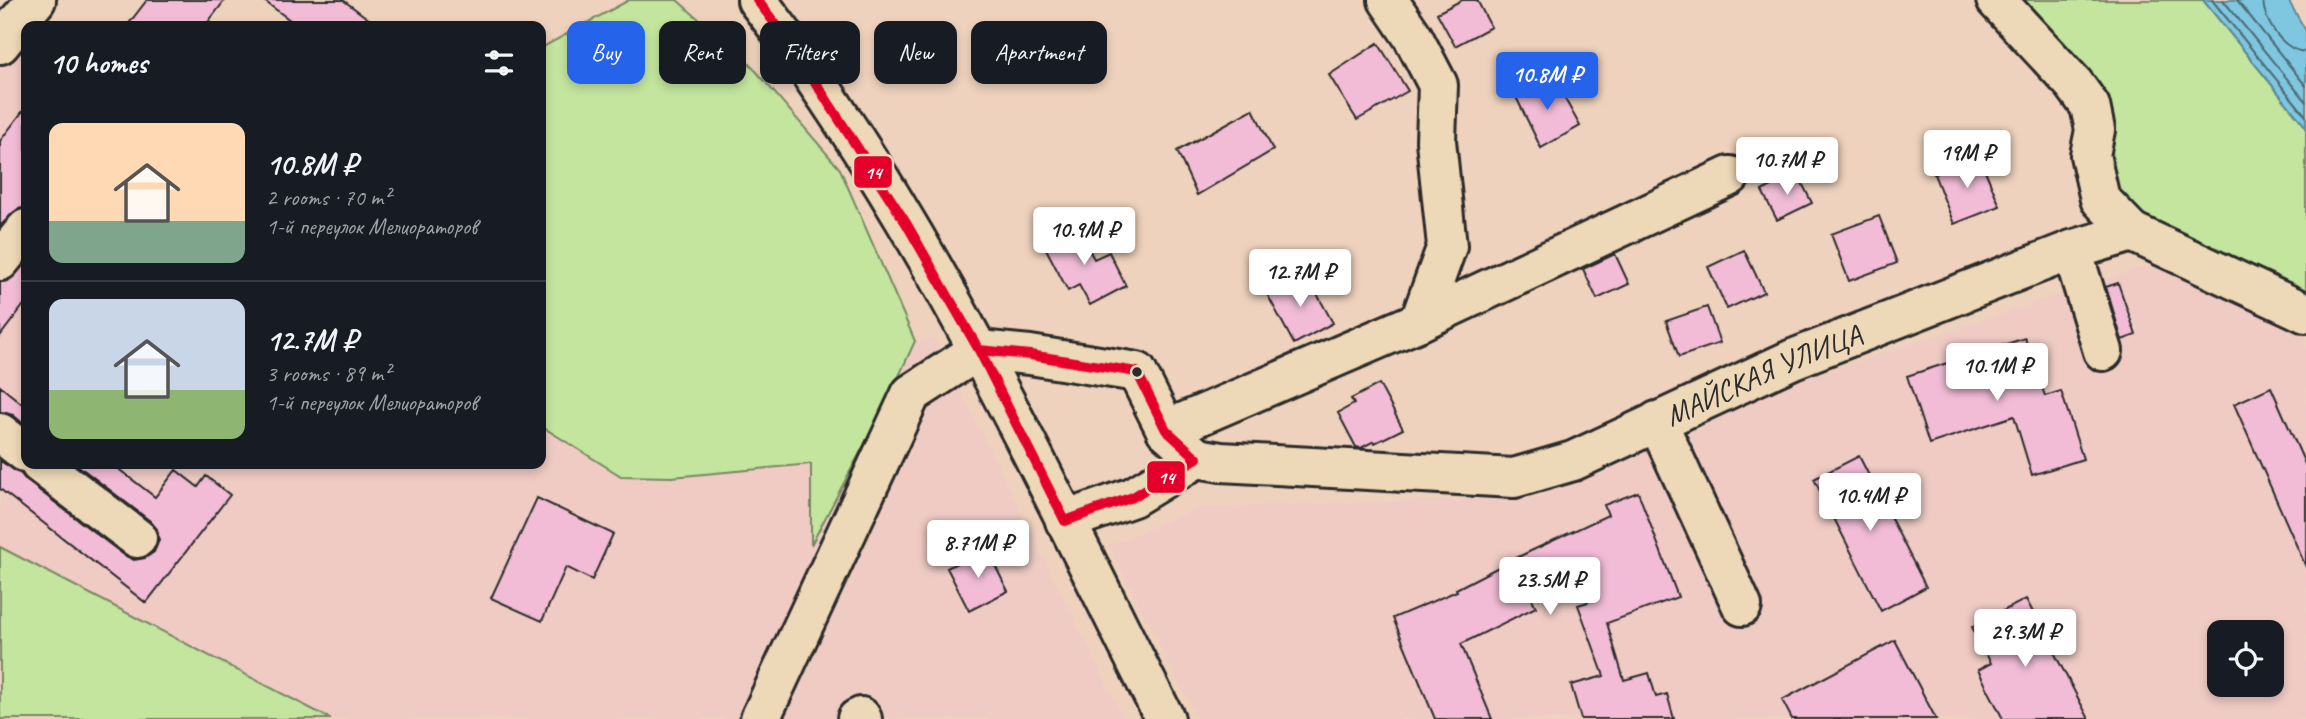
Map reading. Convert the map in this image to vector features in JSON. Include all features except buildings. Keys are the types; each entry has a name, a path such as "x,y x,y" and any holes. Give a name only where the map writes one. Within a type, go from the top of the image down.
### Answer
{"street":[{"path":"757,0 788,40 851,136 906,223 979,350 1165,719"},
{"path":"1388,0 1413,37 1438,85 1436,141 1447,246 1420,321"},
{"path":"1996,0 2074,84 2090,106 2095,131 2090,155 2100,199 2132,232 2306,313"},
{"path":"0,44 21,25"},
{"path":"1166,430 1420,321 1730,176"},
{"name":"МАЙСКАЯ УЛИЦА","path":"1197,458 1514,478 1573,461 1793,359 2072,250 2132,232"},
{"path":"0,261 21,235"},
{"path":"2072,250 2102,351"},
{"path":"760,719 911,394 979,350 1138,372 1166,430 1197,458 1133,497 1065,521"},
{"path":"1657,422 1742,606"},
{"path":"0,433 21,449"},
{"path":"47,469 137,538"}],"shaded area":[{"path":"21,33 21,469 546,469 546,429 934,338 1124,719 331,719 0,547 0,60"},
{"path":"2159,262 2306,332 2306,719 1197,719 1109,546 1197,508 1538,497 1766,391"}],"green space":[{"path":"629,0 677,0 701,21 659,21 659,84 746,84 746,60 750,64 760,76 760,84 767,84 840,169 915,341 889,398 811,545 811,464 672,477 621,476 546,429 546,45 567,34 567,84 645,84 645,21 590,21"},
{"path":"2015,0 2203,0 2306,127 2306,332 2159,262 2118,209 2108,112"},
{"path":"0,547 331,719 0,719"}],"water":[{"path":"2203,0 2288,0 2306,31 2306,127"}],"transit line":[{"name":"14","path":"757,0 788,40 906,223 979,350"},
{"name":"14","path":"979,350 1137,372 1166,430 1197,458 1133,497 1065,521 979,350"}]}
